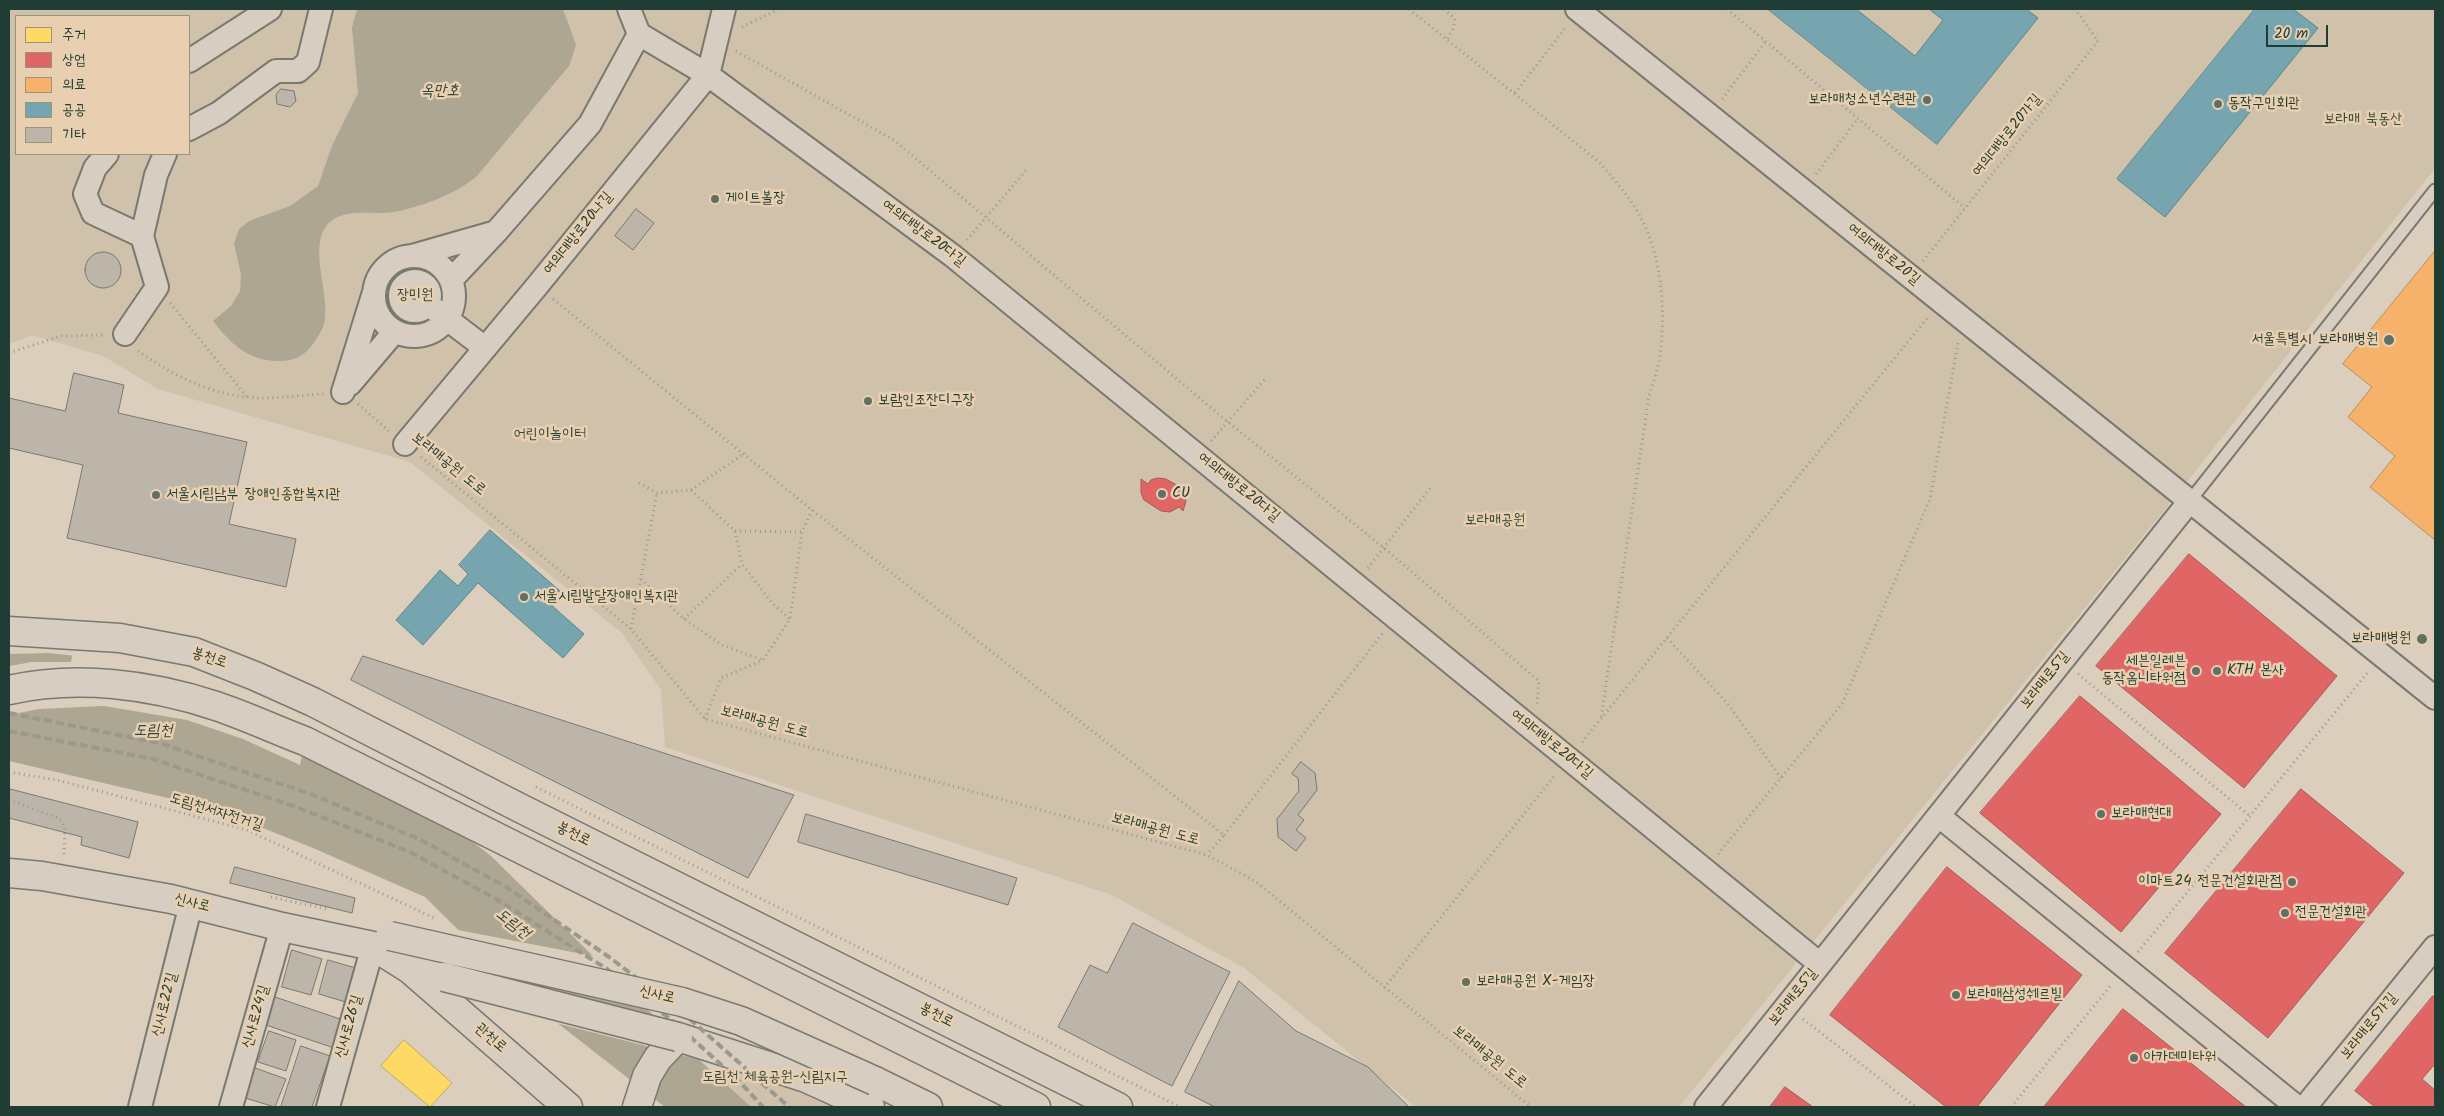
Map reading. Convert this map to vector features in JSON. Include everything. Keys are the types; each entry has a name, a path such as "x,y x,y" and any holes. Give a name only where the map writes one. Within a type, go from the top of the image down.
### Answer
{"main road":[{"name":"봉천로","path":"9,631 120,638 194,652 255,676 313,702 529,813 1118,1107"},
{"path":"9,690 72,682 128,686 164,692 217,706 305,741 1036,1107"},
{"name":"신사로","path":"9,873 106,887 191,904 282,927 382,941 682,1002 741,1022 870,1097"},
{"name":"신사로","path":"382,941 411,970 678,1037 870,1097 928,1107"},
{"name":"관천로","path":"411,970 568,1107"},
{"path":"639,1100 647,1076 658,1058 678,1037"}],"street":[{"path":"190,60 270,9"},
{"path":"190,128 219,113 276,71 298,71 308,62 320,9"},
{"path":"344,392 415,296 447,277 497,231 590,124 639,34 628,9"},
{"name":"여의대방로20나길","path":"404,444 537,286 708,75 724,9"},
{"name":"여의대방로20길","path":"1578,10 2189,502"},
{"name":"여의대방로20다길","path":"639,34 708,75 953,256 1820,964"},
{"path":"106,155 95,168 85,194 93,212 142,236"},
{"path":"125,334 157,287 142,236 156,175 165,155"},
{"path":"344,392 377,290 390,264 410,256 497,231"},
{"path":"377,290 379,314 392,329 404,334 422,335 432,332 447,318 452,309 447,277 426,258 410,256"},
{"path":"410,256 422,335"},
{"path":"377,290 415,296 485,348"},
{"path":"377,290 415,296"},
{"path":"2189,502 2435,698"},
{"name":"보라매로5길","path":"1706,1107 2189,502"},
{"path":"1939,816 2297,1107"},
{"name":"신사로22길","path":"140,1107 191,904"},
{"name":"신사로24길","path":"231,1107 282,927"},
{"name":"신사로26길","path":"328,1107 382,941"},
{"name":"보라매로5가길","path":"2305,1107 2435,947"}],"lane":[{"path":"2189,502 2435,190"}],"path":[{"path":"716,40 780,9"},
{"path":"1408,9 1598,161 1621,187 1640,216 1648,233 1660,272 1662,330 1660,357 1649,396 1601,718"},
{"path":"1444,9 1455,19 1454,29 1447,39"},
{"path":"1727,9 1965,208"},
{"name":"여의대방로20가길","path":"1910,277 2098,41 2075,9"},
{"path":"1515,93 1578,10"},
{"path":"716,40 894,140 1228,422 1384,548 1539,681 1535,732"},
{"path":"1709,115 1766,41"},
{"path":"1803,191 1858,118"},
{"path":"953,256 1028,168"},
{"path":"537,286 745,453 812,510 1224,835"},
{"path":"157,287 247,398"},
{"path":"1384,988 1601,718 1941,302"},
{"path":"1705,870 1842,704 1930,499 1962,319"},
{"path":"9,353 61,336 125,334 133,348 179,376 218,391 247,398 344,392"},
{"path":"1198,456 1266,378"},
{"name":"보라매공원 도로","path":"344,392 404,444 632,629 705,719 1207,856 1255,881 1531,1107"},
{"path":"639,483 657,493 691,490 745,453"},
{"path":"1355,585 1430,488"},
{"path":"691,490 735,531 742,564 772,602 790,619"},
{"path":"632,629 657,493"},
{"path":"705,719 721,678 763,660 790,619 802,532 812,510"},
{"path":"735,531 802,532"},
{"path":"684,619 742,564"},
{"path":"641,579 684,619 722,644 763,660"},
{"path":"1207,856 1395,617"},
{"path":"1667,638 1728,704 1782,778"},
{"path":"2011,1107 2381,655"},
{"path":"2062,661 2250,816"},
{"name":"도림천서자전거길","path":"9,772 57,780 247,830 434,918"},
{"path":"532,784 1180,1107"},
{"path":"9,800 58,818 62,822 65,826 64,857"},
{"path":"1787,1006 1916,1107"}],"green space":[{"name":"보라매공원","path":"9,9 2435,9 2435,168 2171,502 1679,1107 1416,1107 1244,968 1112,895 665,747 661,690 622,633 410,462 158,389 103,356 32,335 9,344"},
{"name":"도림천 체육공원-신림지구","path":"771,1042 821,1071 844,1107 692,1107"}],"water":[{"name":"옥만호","path":"357,9 563,9 576,45 569,66 477,176 469,183 438,199 415,207 387,213 348,214 334,219 325,228 320,239 320,268 325,298 324,324 321,332 313,344 298,357 278,361 257,358 233,344 213,321 231,306 240,291 241,274 234,244 239,229 249,221 290,206 318,186 332,146 358,93 352,28"},
{"name":"도림천","path":"48,653 115,660 418,800 491,856 695,1056 751,1107 665,1107 533,1004 425,897 313,848 215,809 9,761 9,654"}],"pier":[{"path":"73,653 116,658 183,673 247,696 308,726 300,765 243,739 187,720 104,706 39,709 9,715 9,666 32,662 71,662"},
{"path":"453,929 598,957 640,999 528,977 525,984 659,1017 705,1061 552,1022 531,1006"}],"building: 주거":[{"path":"404,1040 452,1083 430,1107 381,1066"}],"building: 상업":[{"name":"CU","path":"1158,478 1166,479 1180,487 1186,501 1183,511 1179,507 1170,512 1161,511 1144,500 1141,493 1141,479 1148,484 1151,480"},
{"name":"KTH 본사","path":"2189,554 2337,676 2244,788 2096,666"},
{"name":"보라매현대","path":"2080,696 2221,814 2121,932 1980,813"},
{"name":"전문건설회관","path":"2301,789 2404,873 2268,1038 2165,953"},
{"name":"보라매삼성쉐르빌","path":"1947,867 2082,975 1977,1107 1946,1107 1830,1015"},
{"path":"2433,996 2435,998 2435,1064 2422,1079 2435,1090 2435,1107 2375,1107 2355,1091"},
{"name":"아카데미타워","path":"2123,1009 2246,1107 2044,1107"},
{"path":"1785,1087 1813,1107 1770,1107"}],"building: 의료":[{"path":"2435,251 2435,540 2370,487 2395,456 2348,417 2372,387 2343,364"}],"building: 공공":[{"name":"보라매청소년수련관","path":"1768,9 1856,9 1915,56 1943,20 1929,9 2026,9 2038,18 1937,144"},
{"name":"동작구민회관","path":"2255,9 2293,9 2318,28 2165,217 2117,179"},
{"name":"서울시립발달장애인복지관","path":"490,530 560,591 549,603 584,634 563,658 478,583 423,645 396,620 440,570 458,586 468,574 459,565"}],"building: 기타":[{"path":"281,89 294,91 296,101 290,107 277,104 276,95"},
{"path":"636,209 654,223 633,250 615,236"},
{"path":"103,252 110,253 116,257 120,263 120,277 116,283 110,287 103,288 96,287 90,283 86,277 85,270 86,263 90,257 96,253"},
{"name":"서울시립남부 장애인종합복지관","path":"74,373 124,385 118,413 247,442 229,524 296,539 286,587 67,538 83,465 9,448 9,398 65,411"},
{"path":"363,656 794,795 748,878 351,680"},
{"path":"1301,762 1315,773 1317,790 1298,815 1304,820 1296,830 1306,838 1296,851 1278,837 1277,819 1299,791 1298,778 1292,774"},
{"path":"10,789 138,822 129,858 81,845 82,837 9,818"},
{"path":"806,814 1017,878 1008,905 798,842"},
{"path":"235,867 355,898 352,913 230,883"},
{"path":"1133,923 1230,972 1172,1086 1058,1027 1090,965 1107,973"},
{"path":"292,950 322,959 311,995 282,987"},
{"path":"328,960 359,969 349,1003 319,994"},
{"path":"1239,981 1296,1031 1368,1067 1409,1107 1215,1107 1185,1092"},
{"path":"275,997 343,1020 334,1048 266,1025"},
{"path":"269,1031 296,1040 286,1071 258,1062"},
{"path":"301,1046 330,1056 312,1107 281,1107"},
{"path":"255,1068 286,1079 275,1107 245,1098"}],"railway":[{"path":"9,713 159,743 308,793 419,839 506,887 609,957 683,1013 789,1107"},
{"path":"9,731 153,759 299,808 410,852 498,900 607,969 675,1023 738,1080 763,1107"}],"place":[{"name":"보라매청소년수련관","path":"1927,100"},
{"name":"동작구민회관","path":"2218,104"},
{"name":"게이트볼장","path":"715,199"},
{"name":"서울특별시 보라매병원","path":"2389,340"},
{"name":"보람인조잔디구장","path":"868,401"},
{"name":"CU","path":"1162,494"},
{"name":"서울시립남부 장애인종합복지관","path":"156,495"},
{"name":"서울시립발달장애인복지관","path":"524,597"},
{"name":"보라매병원","path":"2422,639"},
{"name":"세븐일레븐 동작옴니타워점","path":"2196,671"},
{"name":"KTH 본사","path":"2217,671"},
{"name":"보라매현대","path":"2101,814"},
{"name":"이마트24 전문건설회관점","path":"2292,882"},
{"name":"전문건설회관","path":"2285,913"},
{"name":"보라매공원 X-게임장","path":"1466,982"},
{"name":"보라매삼성쉐르빌","path":"1956,995"},
{"name":"아카데미타워","path":"2134,1058"}],"park label":[{"name":"보라매 북동산","path":"2363,120"},
{"name":"장미원","path":"415,296"},
{"name":"어린이놀이터","path":"550,435"}]}
